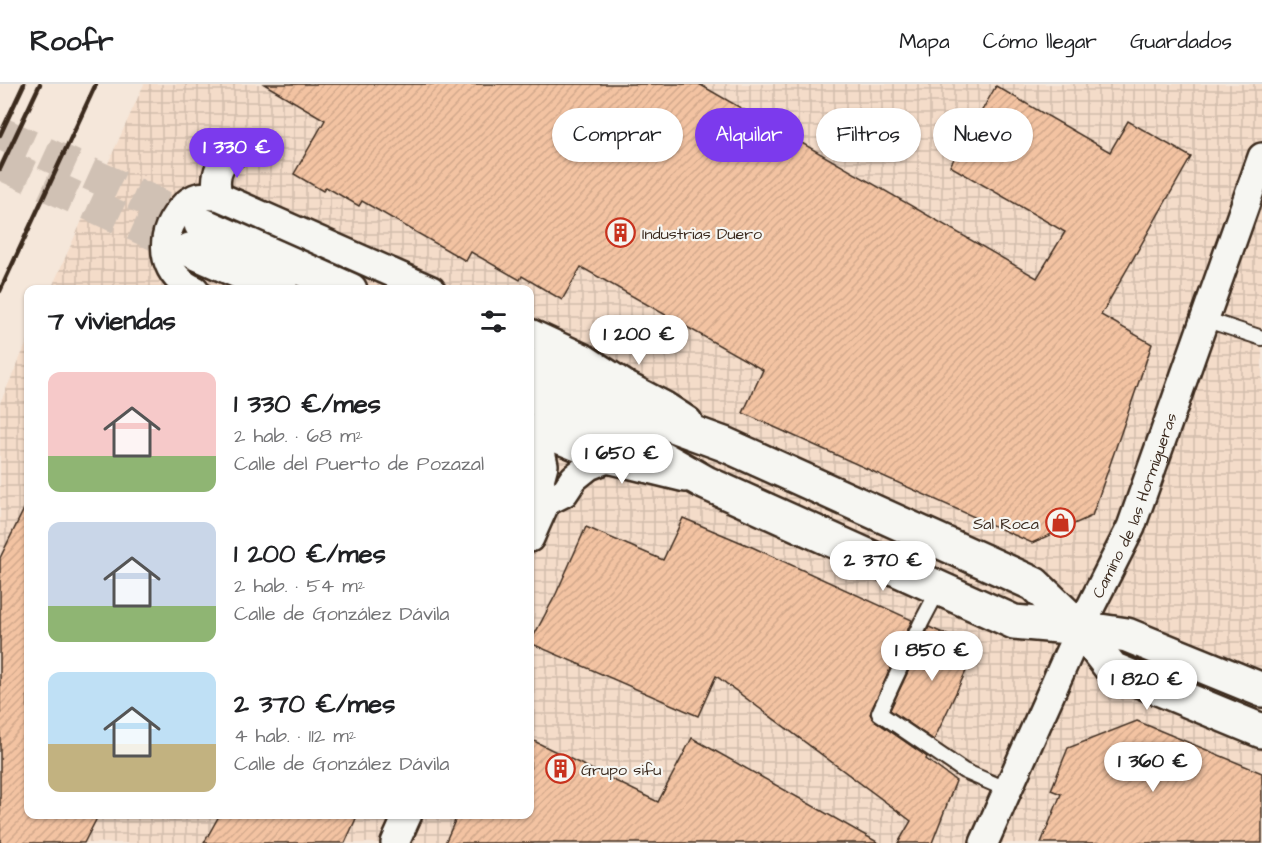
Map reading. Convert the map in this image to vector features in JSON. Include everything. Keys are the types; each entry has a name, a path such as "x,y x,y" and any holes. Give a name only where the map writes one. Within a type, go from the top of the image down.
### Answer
{"street":[{"path":"218,196 217,173 222,162 230,154 247,147"},
{"name":"Camino de las Hormigueras","path":"984,843 1080,628 1131,526 1262,157"},
{"path":"187,285 174,275 166,262 164,243 171,223 182,206 194,198 218,196 420,285"},
{"path":"273,285 195,237 335,285"},
{"path":"534,335 584,357 724,444"},
{"path":"534,367 636,412 724,444 1034,584 1080,628 1112,669 1262,731"},
{"path":"534,398 639,446 706,483 1014,622 1127,635 1262,690"},
{"path":"534,431 607,459 706,483"},
{"path":"534,436 540,447 544,465 540,480 546,502 534,529"},
{"path":"546,502 564,493 574,478 589,466 607,459"},
{"path":"395,843 406,819"}],"lane":[{"path":"1204,319 1262,338"},
{"path":"939,589 879,712 964,771 1008,790"}],"shaded area":[{"path":"144,84 1262,84 1262,843 0,843 0,403 24,349 24,819 534,819 534,285 53,285"}],"building":[{"path":"264,84 699,84 741,108 695,108 695,162 804,162 804,144 816,151 816,162 835,162 1037,278 1065,232 950,166 952,162 1033,162 1033,108 983,108 996,86 1110,152 1128,121 1191,157 1101,315 1152,344 1092,516 1032,543 743,413 763,370 581,267 562,300 522,276 520,280 471,252 466,261 362,201 359,206 326,187 323,191 294,174 325,120"},
{"path":"24,509 24,819 96,819 84,843 0,843 0,558"},
{"path":"683,518 912,620 870,714 874,720 927,757 926,759 956,781 932,843 898,843 911,821 716,676 698,716 534,645 534,635 556,594 586,527 663,560"},
{"path":"929,627 968,644 973,656 934,740 890,710"},
{"path":"1137,721 1262,773 1262,843 1041,843 1061,794 1051,790 1068,748"},
{"path":"692,738 879,843 445,843 456,819 534,819 534,741 658,802"},
{"path":"217,819 356,819 345,843 204,843"}],"tunnel":[{"path":"0,133 201,224"},
{"path":"0,163 190,250"}],"railway":[{"path":"0,135 24,84"},
{"path":"0,169 40,84"},
{"path":"0,291 96,84"}],"place":[{"name":"Industrias Duero","path":"621,233"},
{"name":"Sal Roca","path":"1060,523"},
{"name":"Grupo sifu","path":"560,769"}]}
